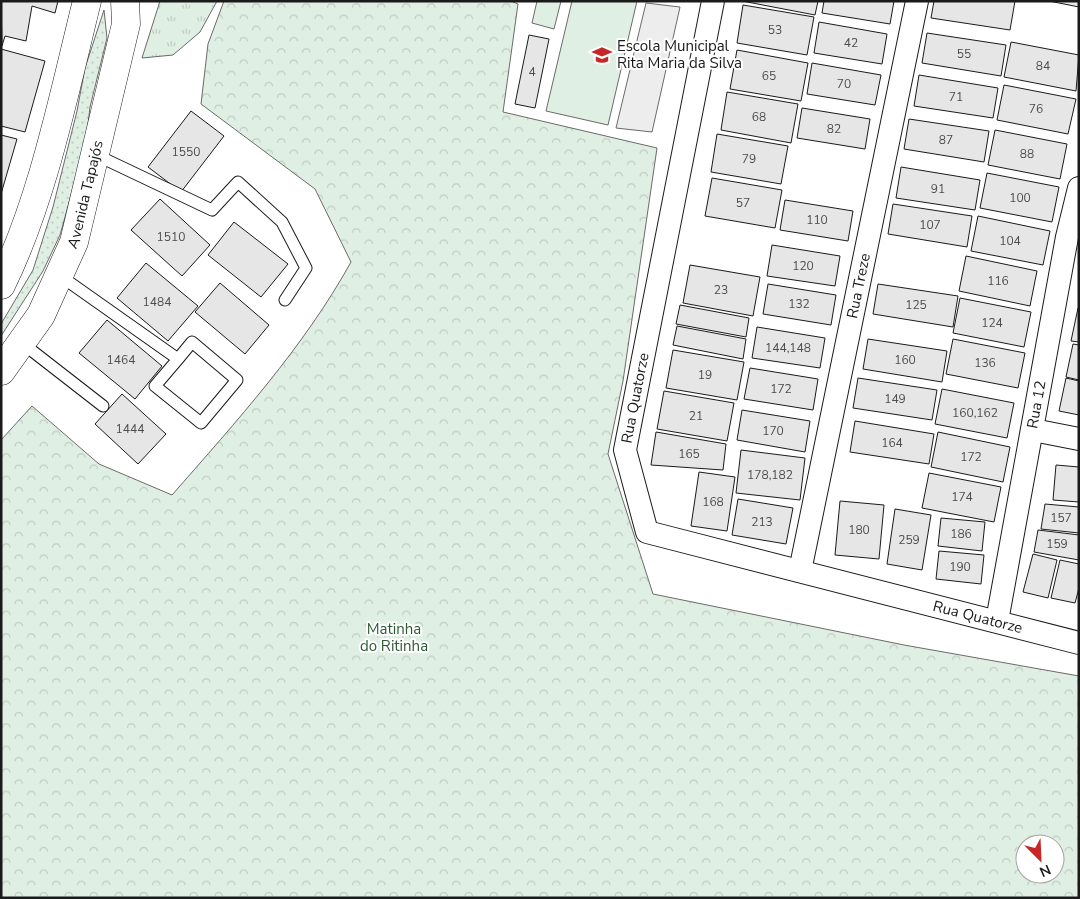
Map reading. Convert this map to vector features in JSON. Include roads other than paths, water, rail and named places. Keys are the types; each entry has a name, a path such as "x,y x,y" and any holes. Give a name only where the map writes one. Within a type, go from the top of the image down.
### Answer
{"main road":[{"path":"1,285 9,247 53,135 87,1"},
{"name":"Avenida Tapajós","path":"1,372 41,315 74,242 129,9"}],"street":[{"name":"Rua Quatorze","path":"713,1 625,450 647,532 1079,642"},
{"name":"Rua Treze","path":"800,571 917,1"},
{"name":"Rua 12","path":"996,622 1032,430 1073,238 1079,188"},
{"path":"1032,430 1079,439"}],"lane":[{"path":"94,154 212,210 238,182 282,222 306,268 285,300"},
{"path":"59,275 178,359"},
{"path":"192,342 238,380 201,423 155,386 178,359 192,342"},
{"path":"22,343 103,406"}],"place":[{"name":"Escola Municipal Rita Maria da Silva","path":"602,55"}],"park label":[{"name":"Matinha do Ritinha","path":"394,638"}]}
